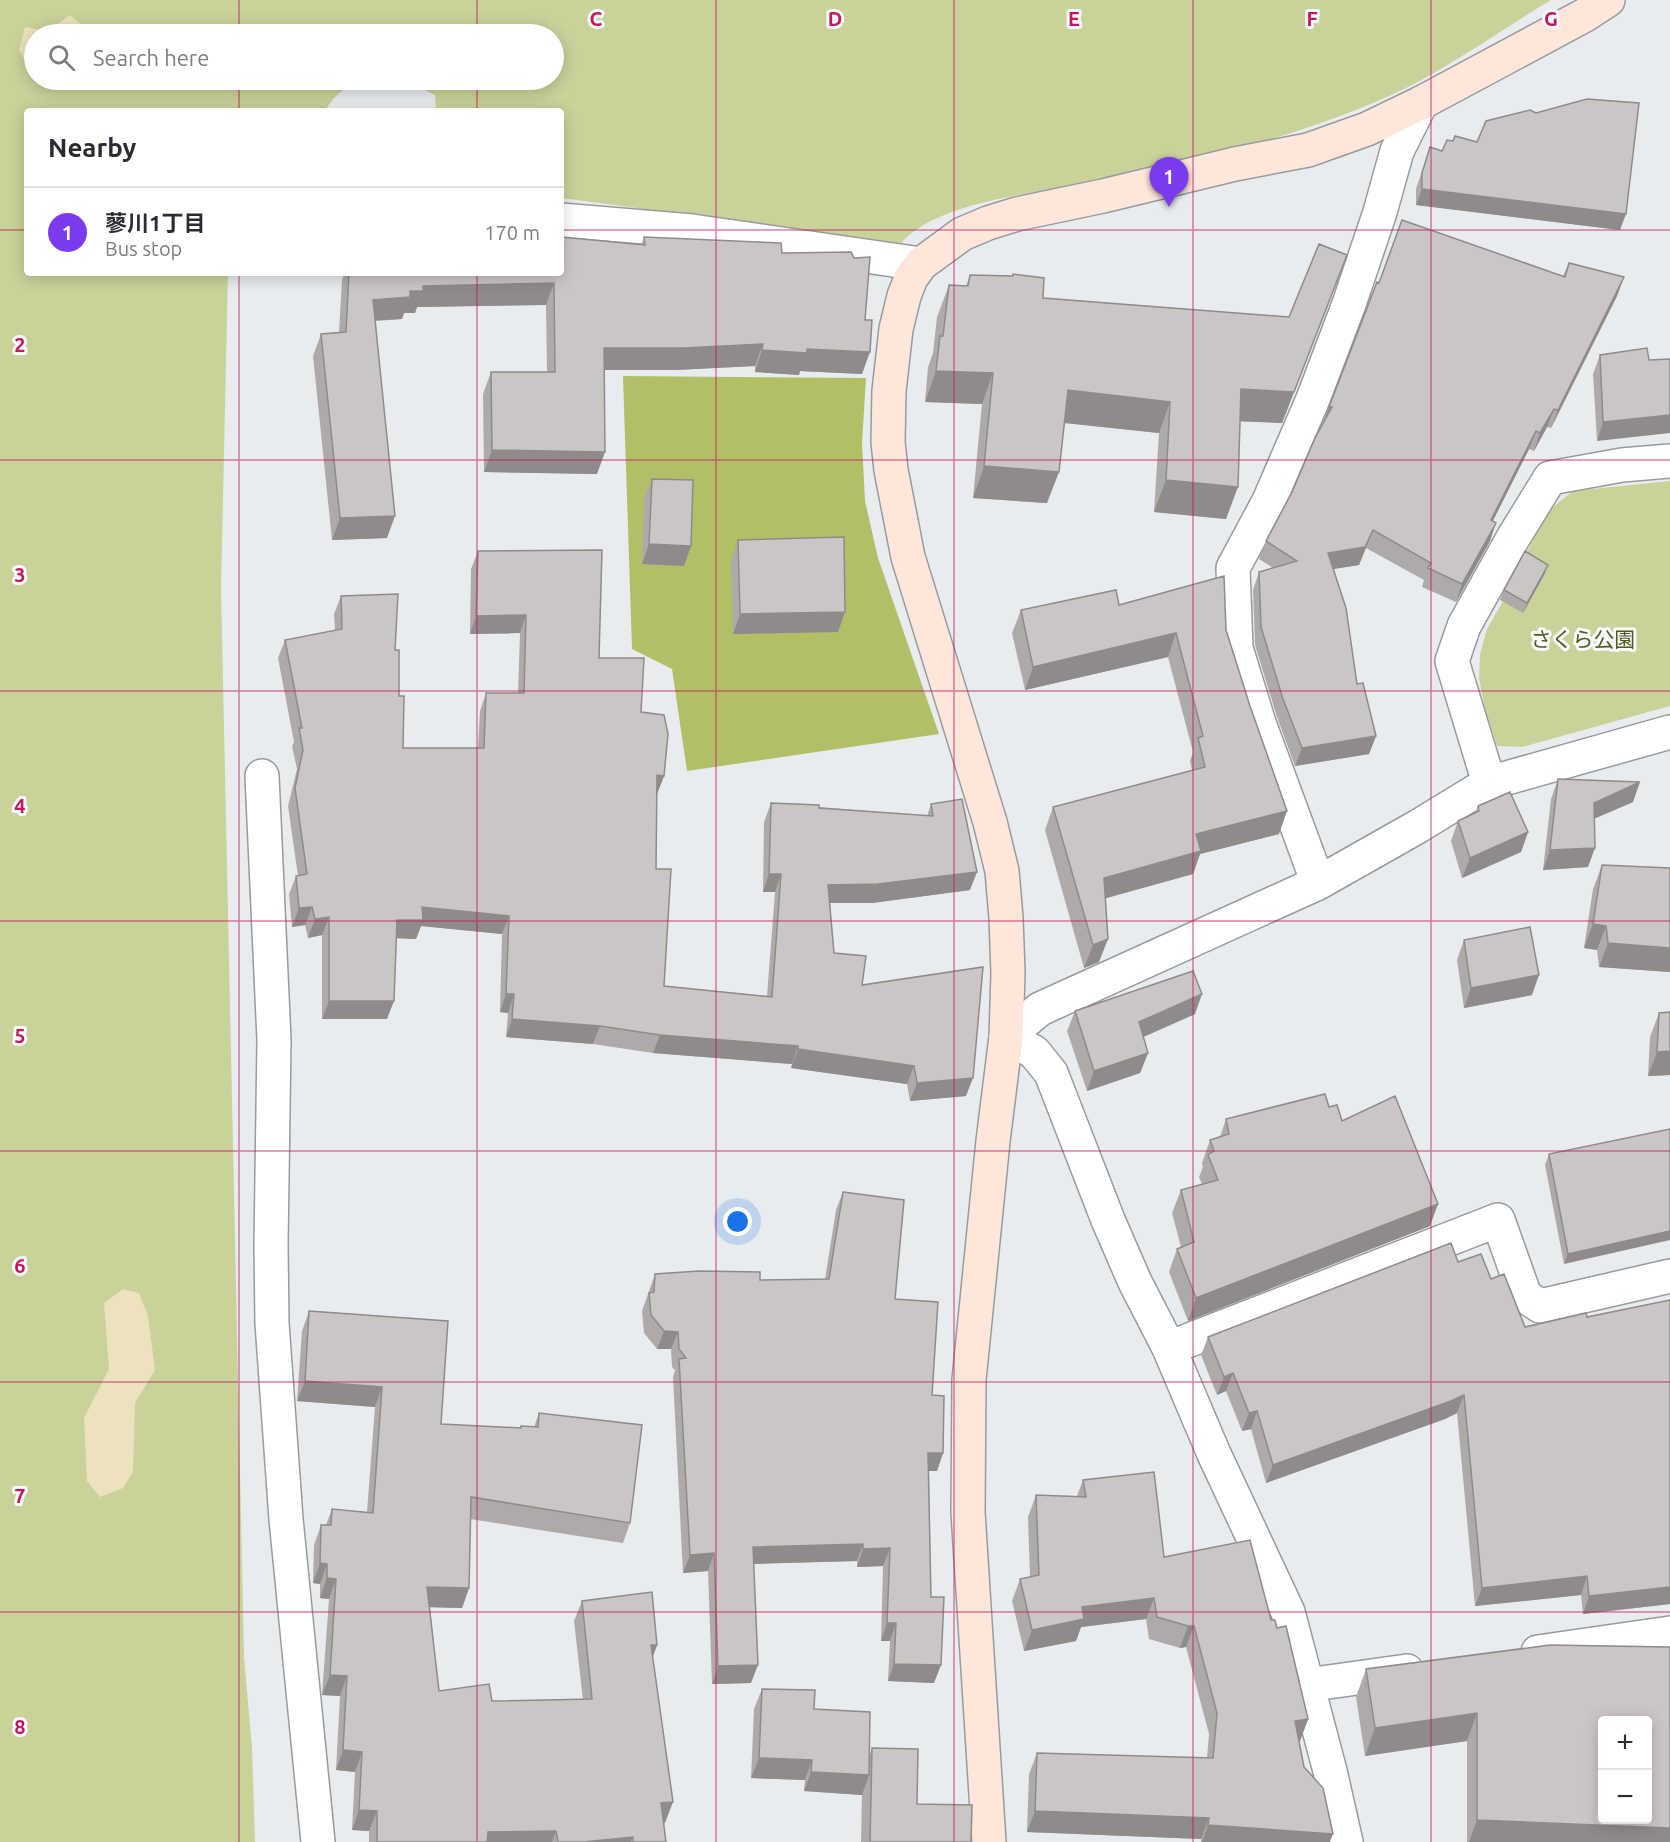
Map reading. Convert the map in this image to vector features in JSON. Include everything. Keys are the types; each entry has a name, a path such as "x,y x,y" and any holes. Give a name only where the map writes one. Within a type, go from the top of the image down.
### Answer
{"street":[{"path":"989,1842 968,1512 969,1380 1006,1037 1008,974 1006,918 1002,872 975,770 908,557 890,460 889,391 896,329 904,296 911,278 921,264 962,234 988,223 1017,214 1235,164 1308,150 1368,129 1585,15 1608,0"},
{"path":"1318,883 1259,723 1236,648 1233,568 1269,501 1313,399 1366,253 1397,151 1421,103"},
{"path":"564,220 692,231 921,264"},
{"path":"1489,783 1452,661 1464,626 1513,538 1550,478 1622,465 1670,461"},
{"path":"1006,1037 1040,1009 1318,883 1489,783 1670,732"},
{"path":"262,776 274,1040 272,1323 286,1519 318,1842"},
{"path":"1006,1037 1034,1052 1052,1073 1108,1220 1135,1282 1169,1348 1214,1454 1288,1612 1346,1842"},
{"path":"1169,1348 1498,1220 1525,1296 1540,1306 1670,1276"},
{"path":"1506,1656 1670,1633"},
{"path":"1307,1685 1436,1666"}],"green space":[{"path":"0,0 1551,0 1424,79 1342,115 1282,136 1226,151 961,209 917,229 901,243 564,198 564,108 436,108 435,95 425,90 564,90 564,24 24,24 24,90 343,90 326,108 24,108 24,276 228,276 221,588 244,1657 252,1748 255,1842 0,1842"},
{"path":"623,376 866,378 862,443 865,501 878,558 939,734 687,771 672,669 632,649"},
{"name":"さくら公園","path":"1670,481 1670,706 1522,747 1497,746 1485,709 1479,678 1480,654 1487,629 1507,594 1542,521 1553,507 1573,491"}],"sand":[{"path":"70,15 80,24 58,24"},
{"path":"24,31 24,59 19,50"},
{"path":"123,1289 139,1293 148,1316 155,1370 135,1403 133,1472 123,1488 100,1497 87,1481 84,1418 109,1369 104,1303"}],"building":[{"path":"1587,99 1639,103 1626,214 1422,189 1422,173 1430,147 1442,151 1447,140 1453,141 1455,136 1477,142 1486,121 1530,110 1536,113"},
{"path":"1402,220 1565,277 1569,263 1624,277 1558,410 1554,409 1540,433 1536,431 1491,520 1496,523 1462,584 1428,568 1431,563 1373,530 1365,547 1328,553 1346,608 1357,684 1363,683 1376,736 1302,748 1283,699 1261,627 1259,572 1297,561 1266,541 1332,407 1329,407"},
{"path":"564,237 645,245 644,237 781,243 782,253 851,252 854,258 870,257 865,320 872,320 870,352 807,349 807,353 762,350 763,344 683,348 604,348 605,452 492,450 491,372 555,372 554,283 423,286 423,291 410,291 410,297 373,300 395,516 340,518 321,334 346,332 349,276 564,276"},
{"path":"1319,244 1347,255 1294,392 1241,389 1238,487 1166,480 1170,402 1068,390 1059,472 984,466 993,373 936,371 949,285 968,286 970,275 1013,276 1013,274 1044,278 1043,298 1289,317"},
{"path":"1647,348 1649,360 1670,359 1670,415 1603,422 1600,355"},
{"path":"652,479 693,480 691,546 649,544"},
{"path":"844,537 845,612 740,614 738,540"},
{"path":"602,550 599,658 644,658 641,712 664,715 668,734 664,776 657,775 656,869 671,869 664,986 772,997 781,874 769,874 771,803 819,805 819,808 933,816 931,804 962,799 977,872 878,884 828,885 834,953 866,956 862,985 983,967 973,1078 917,1083 914,1066 798,1049 798,1046 660,1035 600,1026 512,1019 514,994 506,994 509,916 422,907 423,920 397,920 394,1001 329,1001 329,917 315,919 312,907 299,908 296,876 307,874 295,788 303,750 299,728 302,728 285,640 342,629 341,596 398,594 395,650 399,650 399,696 404,696 403,748 484,748 486,693 524,693 526,615 476,616 478,551"},
{"path":"1525,551 1548,565 1527,603 1504,590"},
{"path":"1224,576 1226,630 1287,811 1196,834 1201,851 1104,878 1108,939 1093,945 1053,807 1205,767 1198,738 1203,736 1176,633 1033,667 1021,610 1116,590 1119,605"},
{"path":"1558,779 1640,782 1594,803 1595,848 1550,850"},
{"path":"1510,792 1528,832 1470,858 1458,821 1479,811 1478,806"},
{"path":"1602,865 1670,868 1670,948 1608,943 1606,926 1593,924"},
{"path":"1530,927 1539,975 1471,988 1464,940"},
{"path":"1193,971 1202,994 1139,1022 1148,1053 1094,1071 1075,1011"},
{"path":"1670,1012 1670,1051 1657,1052 1659,1013"},
{"path":"1325,1094 1329,1107 1337,1105 1342,1121 1395,1096 1438,1204 1196,1298 1177,1249 1194,1242 1181,1190 1218,1180 1208,1155 1214,1151 1210,1140 1229,1134 1226,1119"},
{"path":"1670,1129 1670,1231 1568,1254 1549,1154"},
{"path":"843,1192 904,1200 895,1299 938,1302 932,1395 944,1396 943,1453 928,1453 931,1597 944,1597 941,1665 894,1664 896,1623 887,1623 890,1548 863,1549 863,1544 753,1547 758,1665 718,1666 714,1553 690,1555 679,1359 686,1358 679,1349 678,1332 664,1331 651,1315 649,1293 654,1292 655,1274 699,1271 760,1272 760,1280 829,1279"},
{"path":"1451,1243 1458,1262 1481,1254 1491,1279 1504,1274 1525,1327 1586,1313 1587,1317 1670,1300 1670,1587 1589,1596 1587,1576 1482,1588 1464,1395 1273,1465 1257,1411 1249,1413 1233,1373 1224,1377 1208,1337"},
{"path":"309,1311 448,1321 441,1424 538,1427 539,1413 642,1425 630,1523 471,1497 469,1588 427,1587 439,1691 489,1684 492,1701 592,1699 582,1601 652,1592 657,1645 651,1645 673,1802 661,1803 666,1842 633,1842 633,1837 558,1842 556,1831 488,1832 487,1842 377,1842 377,1811 359,1810 362,1752 343,1750 347,1676 330,1675 336,1579 327,1578 327,1564 320,1563 321,1525 331,1525 332,1509 373,1513 382,1387 305,1381"},
{"path":"1154,1472 1164,1557 1250,1540 1271,1620 1275,1620 1277,1628 1286,1626 1308,1719 1295,1721 1304,1767 1323,1788 1333,1834 1208,1825 1209,1818 1035,1811 1037,1753 1213,1758 1217,1713 1194,1626 1157,1617 1154,1598 1082,1607 1084,1619 1032,1630 1020,1579 1039,1575 1036,1495 1086,1497 1083,1480"},
{"path":"1550,1645 1670,1647 1670,1828 1477,1820 1477,1713 1375,1728 1366,1669"},
{"path":"762,1689 815,1690 814,1709 870,1712 869,1775 811,1772 812,1760 759,1758"},
{"path":"872,1748 918,1749 917,1804 972,1805 971,1842 870,1842"}],"place":[{"name":"蓼川1丁目","path":"1169,207"}]}
